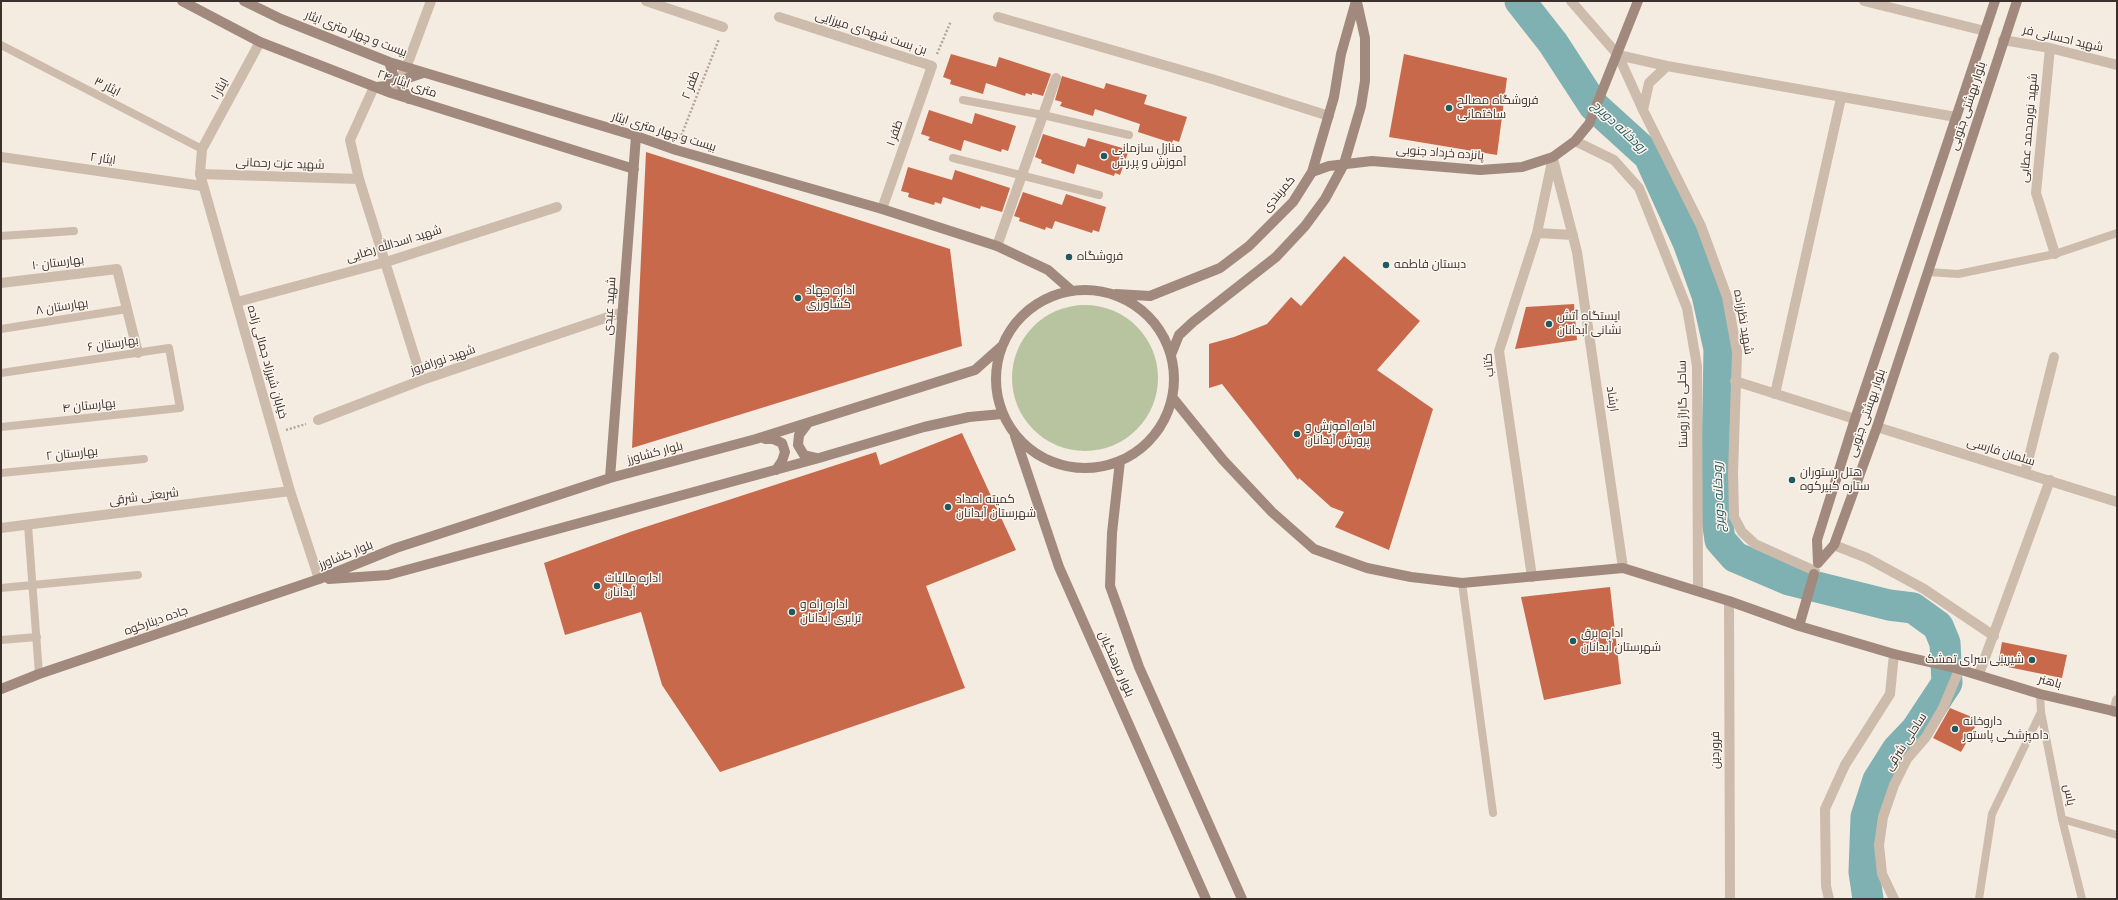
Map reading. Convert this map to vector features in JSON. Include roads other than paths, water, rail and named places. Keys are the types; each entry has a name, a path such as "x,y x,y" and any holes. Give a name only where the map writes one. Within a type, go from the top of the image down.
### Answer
{"main road":[{"name":"۲۴ متری ایثار","path":"182,1 260,42 374,87 634,169"},
{"name":"بیست و چهار متری ایثار","path":"244,1 281,18 406,68 636,136 676,150 882,208 997,246 1048,270 1072,291"},
{"name":"کمربندی","path":"1107,293 1150,296 1220,268 1249,246 1293,202 1312,172 1329,116 1341,54 1356,1"},
{"name":"کمربندی","path":"1171,355 1179,335 1193,322 1276,257 1305,226 1325,199 1344,164 1361,106 1365,81 1365,38 1356,1"},
{"name":"پانزده خرداد جنوبی","path":"1312,172 1344,164 1372,161 1480,170 1522,167 1553,157 1575,141 1589,124 1618,55 1638,1"},
{"name":"بلوار بهشتی جنوبی","path":"1816,569 1817,540 1855,419 1996,1"},
{"name":"بلوار بهشتی جنوبی","path":"1816,569 1834,545 1877,427 2016,1"},
{"path":"374,87 386,86 394,77 389,62"},
{"path":"409,99 403,90 402,85 405,79 423,73"},
{"name":"شهید عبدی","path":"610,478 636,136"},
{"path":"1090,290 1107,293 1124,299 1153,322 1164,338 1171,355 1175,383 1165,417 1154,435 1138,450 1120,461 1097,467 1074,467 1051,462 1031,450 1014,434 1002,414 996,392 996,369 1002,346 1013,326 1030,309 1050,297 1072,291 1090,290"},
{"name":"بلوار کشاورز","path":"319,579 396,548 610,478 756,439 975,370 1002,346"},
{"path":"1172,397 1223,460 1272,512 1314,550 1367,568 1411,577 1462,583 1623,568"},
{"name":"بلوار کشاورز","path":"319,579 388,575 776,470 949,420 969,416 1002,414"},
{"path":"808,423 799,435 798,445 804,455 819,458"},
{"name":"بلوار فرهنگیان","path":"1014,434 1059,567 1206,899"},
{"path":"756,439 773,438 782,443 785,452 782,461 776,470"},
{"name":"بلوار فرهنگیان","path":"1120,461 1112,533 1110,586 1139,667 1242,899"},
{"name":"باهنر","path":"1623,568 1698,591 1799,626 1894,654 1979,674 2040,694 2115,712"},
{"path":"1799,626 1816,569"},
{"name":"جاده دینارکوه","path":"1,689 39,674 319,579"}],"street":[{"path":"391,93 406,68 431,1"},
{"path":"646,1 723,27"},
{"name":"شهید نظرزاده","path":"1571,1 1618,55 1643,110 1701,226 1727,297 1737,352 1733,473 1734,517 1742,532 1755,544 1816,569"},
{"path":"1864,1 1985,31"},
{"name":"بن بست شهدای میرزایی","path":"778,17 932,66"},
{"path":"998,17 1212,79 1329,116"},
{"name":"شهید احسانی فر","path":"2003,40 2050,48 2117,65"},
{"name":"ایثار ۱","path":"202,149 260,42"},
{"name":"شهید نورمحمد عطایی","path":"2050,48 2036,193 2055,254"},
{"path":"1618,55 1667,66 1841,98 1956,117"},
{"name":"ظفر ۱","path":"882,208 932,66"},
{"path":"1643,110 1649,83 1667,66"},
{"path":"997,246 1056,78"},
{"path":"374,87 350,140 359,179 422,380"},
{"path":"1775,394 1841,98"},
{"name":"ساحلی گاراژ روستا","path":"1575,141 1614,160 1639,188 1687,308 1696,366 1698,591"},
{"name":"خیابان شیرزاد جمالی زاده","path":"202,149 200,174 202,186 237,302 290,491 319,579"},
{"name":"ایثار ۲","path":"1,157 202,186"},
{"name":"کتاب","path":"1532,577 1499,351 1537,233 1553,157"},
{"name":"ارشاد","path":"1553,157 1573,234 1623,568"},
{"name":"شهید عزت رحمانی","path":"200,174 359,179"},
{"name":"شهید اسدالله رضایی","path":"237,302 386,262 557,206"},
{"path":"1537,233 1573,234"},
{"name":"بهارستان ۱۰","path":"1,283 117,269 127,309"},
{"path":"127,309 138,353"},
{"name":"شهید نورافروز","path":"318,420 422,380 623,312"},
{"path":"2025,473 2054,357"},
{"path":"1736,381 1855,419"},
{"name":"سلمان فارسی","path":"1877,427 2117,502"},
{"path":"1979,674 2050,480"},
{"name":"شریعتی شرقی","path":"1,528 290,491"},
{"path":"1834,545 1866,558 1924,589 1994,636"},
{"name":"فروردین","path":"1728,601 1730,899"},
{"path":"1829,899 1826,886 1825,809 1845,765 1890,694 1894,654"},
{"name":"ساحلی شرقی","path":"1894,899 1882,874 1879,845 1883,817 1894,785 1907,759 1926,737 1942,708 1957,669"},
{"path":"2115,712 2117,700"}],"lane":[{"name":"ایثار ۳","path":"1,45 202,149"},
{"path":"963,100 1042,115 1129,135"},
{"path":"953,158 1099,195"},
{"path":"1,236 74,231"},
{"path":"1928,272 1958,274 2055,254 2117,233"},
{"name":"بهارستان ۸","path":"1,329 127,309"},
{"name":"بهارستان ۶","path":"1,373 169,348 180,408"},
{"name":"بهارستان ۴","path":"1,427 180,408"},
{"name":"بهارستان ۲","path":"1,473 144,459"},
{"path":"28,525 39,674"},
{"path":"1,588 138,575"},
{"path":"1462,583 1493,813"},
{"path":"1,640 36,636"},
{"name":"یاس","path":"2040,694 2041,712 2062,819 2082,899"},
{"path":"1979,899 1992,814 2041,712"},
{"path":"2062,819 2117,836"}],"waterway":[{"name":"رودخانه دویرج","path":"1520,1 1553,43 1594,106 1649,156 1688,242 1707,295 1719,349 1716,512 1720,540 1735,557 1789,580 1889,605 1913,608 1938,626 1945,643 1947,683 1916,730 1897,750 1878,780 1866,817 1864,872 1868,899"}],"place":[{"name":"فروشگاه مصالح ساختمانی","path":"1449,108"},
{"name":"منازل سازمانی آموزش و پر.رش","path":"1104,156"},
{"name":"فروشگاه","path":"1069,257"},
{"name":"دبستان فاطمه","path":"1386,265"},
{"name":"اداره جهاد کشاورزی","path":"798,298"},
{"name":"ایستگاه آتش نشانی آبدانان","path":"1549,324"},
{"name":"اداره آموزش و پرورش آبدانان","path":"1297,434"},
{"name":"هتل رستوران ستاره کبیرکوه","path":"1792,480"},
{"name":"کمیته امداد شهرستان آبدانان","path":"948,507"},
{"name":"اداره مالیات آبدانان","path":"597,586"},
{"name":"اداره راه و ترابری آبدانان","path":"792,612"},
{"name":"اداره برق شهرستان آبدانان","path":"1573,641"},
{"name":"شیرینی سرای تمشک","path":"2032,660"},
{"name":"داروخانه دامپزشکی پاستور","path":"1955,729"}]}
